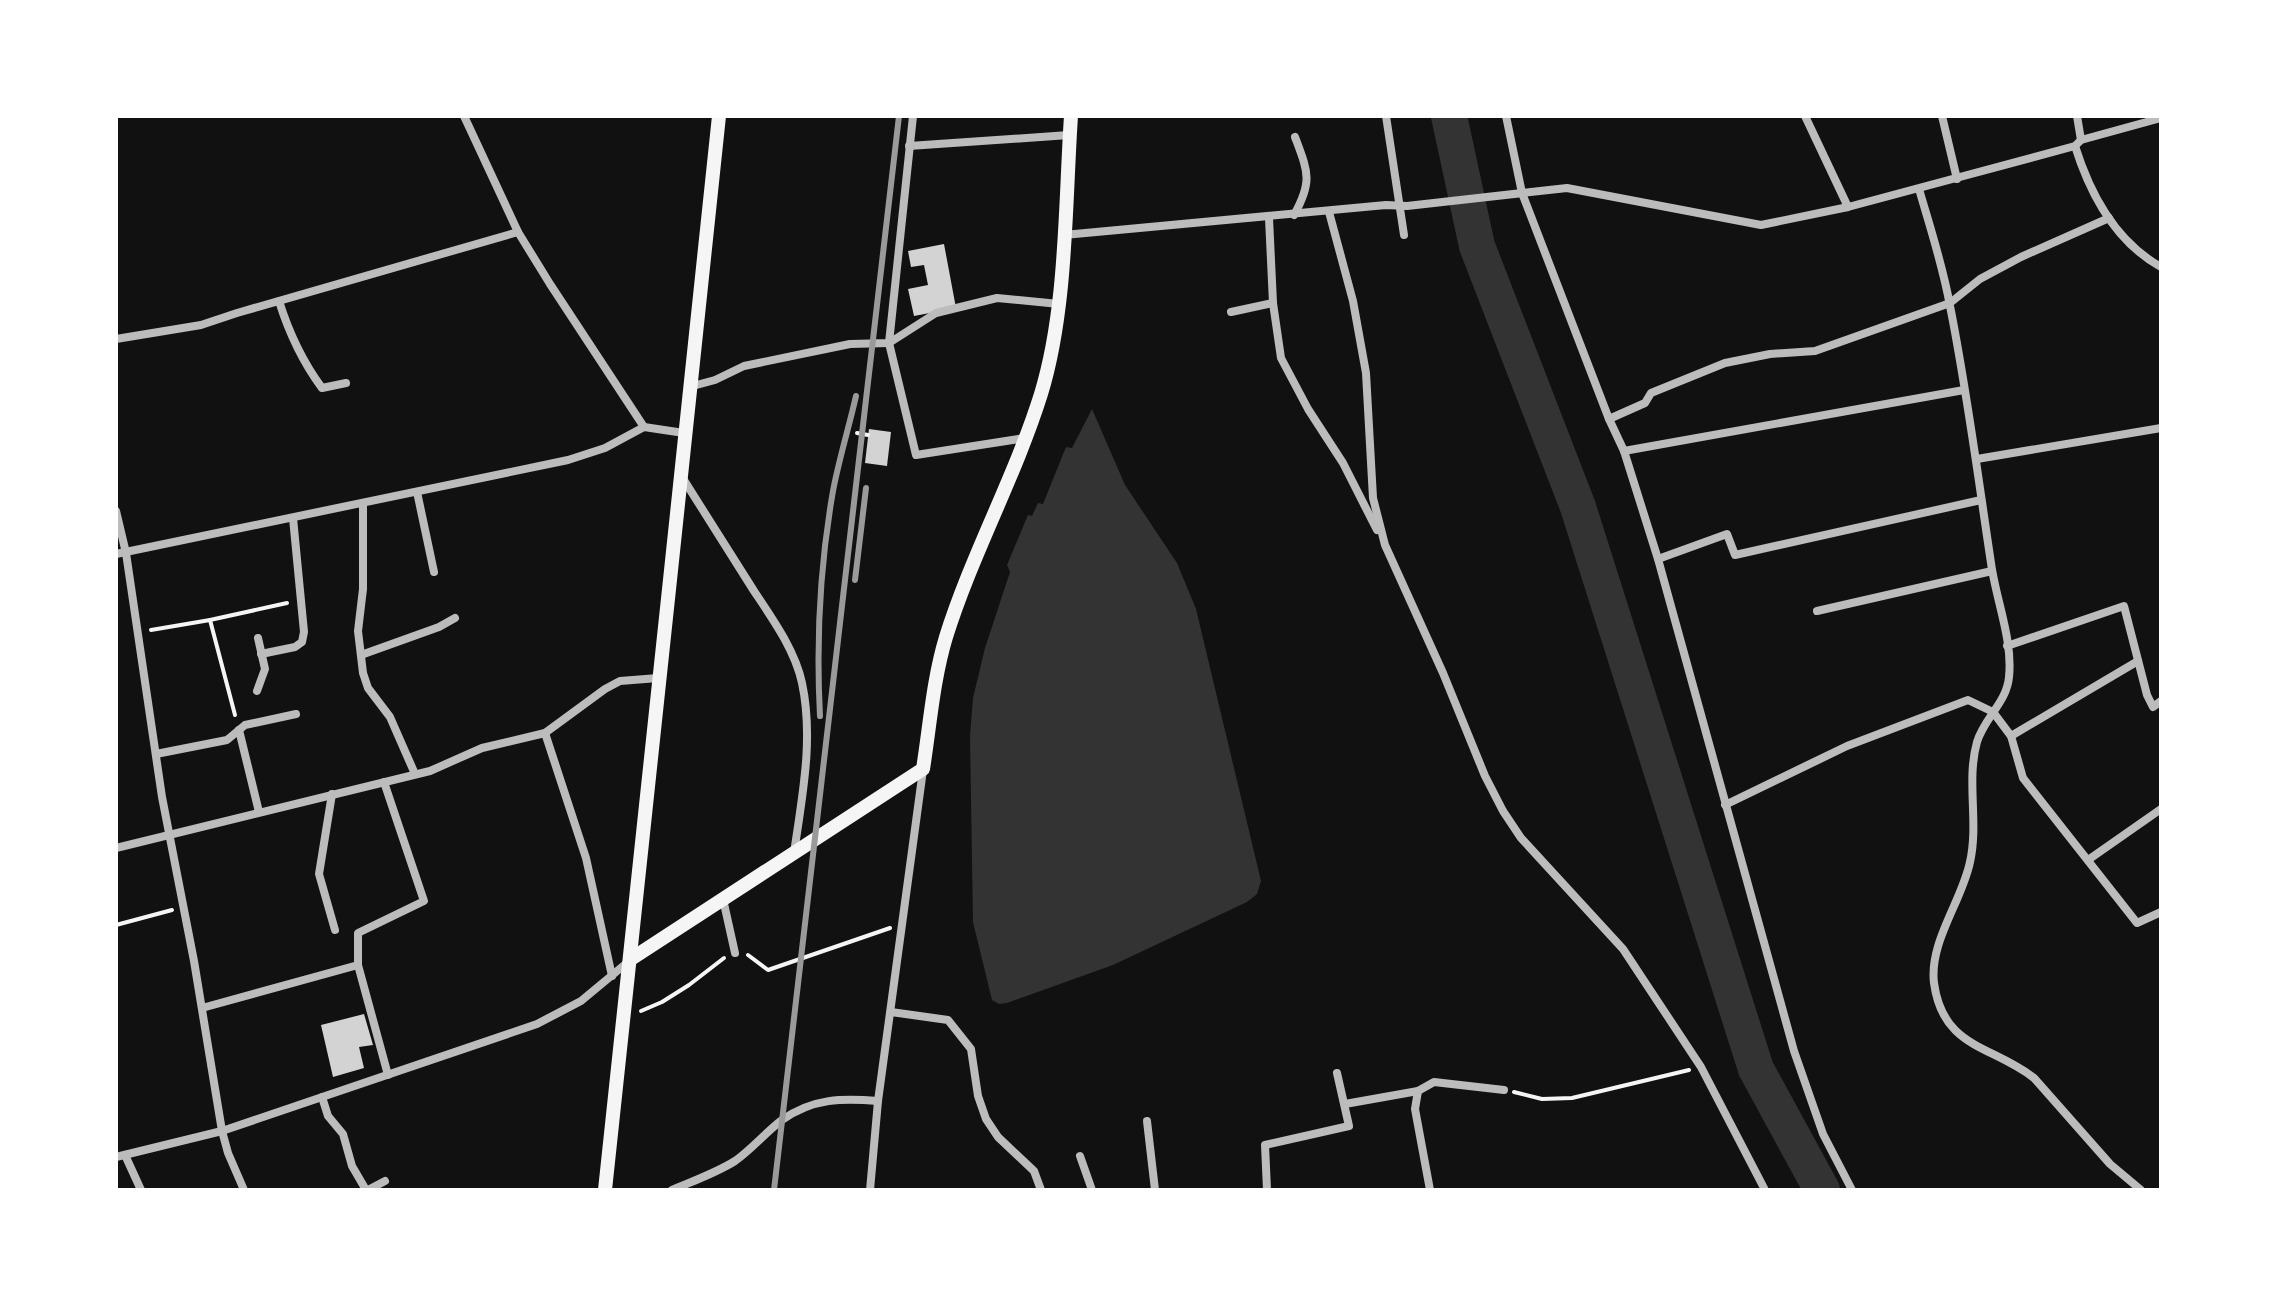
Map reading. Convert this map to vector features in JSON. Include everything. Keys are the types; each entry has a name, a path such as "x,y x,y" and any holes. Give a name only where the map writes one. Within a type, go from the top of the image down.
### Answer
{"main road":[{"path":"605,1190 719,116"},
{"path":"631,959 923,769 945,640 1042,392 1059,304 1071,116"}],"street":[{"path":"464,116 518,232 644,427"},
{"path":"913,116 889,343 916,455 1025,438"},
{"path":"1386,116 1404,206 1404,235"},
{"path":"1506,116 1518,194 1624,451 1658,559 1807,1094 1823,1134 1852,1190"},
{"path":"1805,116 1848,207"},
{"path":"1942,116 1957,179"},
{"path":"2077,116 2078,143 2086,181 2129,245 2161,267"},
{"path":"1063,235 1386,205 1404,206 1567,188 1761,225 1957,179 2161,118"},
{"path":"909,146 1069,135"},
{"path":"1294,215 1306,193 1308,175 1295,137"},
{"path":"1919,189 1950,303 1977,459 1992,571 2007,646 2009,677 2005,695 1979,736 1972,761 1974,833 1971,861 1935,961 1934,981 1938,1001 1956,1032 1971,1045 2021,1068 2034,1078 2110,1164 2141,1190"},
{"path":"1329,212 1353,301 1366,373 1373,498 1385,545"},
{"path":"1269,218 1273,303 1281,358 1308,409 1343,463 1385,545 1485,776 1521,838 1623,949 1701,1067 1765,1190"},
{"path":"1609,419 1645,403 1651,393 1725,363 1770,354 1815,351 1950,303 1980,279 2021,257 2109,218"},
{"path":"116,339 201,325 518,232"},
{"path":"689,387 715,380 744,366 850,344 889,343 936,313 997,298 1059,304"},
{"path":"279,301 305,364 322,388 346,383"},
{"path":"1231,312 1273,303"},
{"path":"1624,451 1964,390"},
{"path":"121,554 568,460 605,448 644,427 684,433"},
{"path":"1977,459 2161,428"},
{"path":"680,473 772,619 801,681 806,722 806,764 794,854"},
{"path":"417,492 434,572"},
{"path":"1658,559 1727,534 1735,555 1981,500"},
{"path":"363,503 363,589 358,631 361,655 368,688 390,717 415,774"},
{"path":"116,511 222,1131 244,1190"},
{"path":"261,654 295,647 302,642 304,632 293,518"},
{"path":"1817,611 1992,571"},
{"path":"2007,646 2124,606 2153,707 2161,701"},
{"path":"361,655 439,627 455,618"},
{"path":"257,691 265,669 258,638"},
{"path":"2011,736 2138,661"},
{"path":"116,848 430,771 482,748 545,733 620,681 658,678"},
{"path":"1725,805 1847,746 1968,700 1993,712 2011,736 2023,778 2137,923 2161,912"},
{"path":"156,754 227,740 245,725 296,714"},
{"path":"239,730 259,812"},
{"path":"545,733 586,858 612,976"},
{"path":"870,1190 878,1101 923,769"},
{"path":"384,782 424,901 358,933 358,965 388,1075"},
{"path":"332,794 319,874 335,930"},
{"path":"2088,860 2161,809"},
{"path":"723,899 735,953"},
{"path":"141,1190 121,1156 222,1131 537,1024 581,1001 631,959"},
{"path":"202,1008 358,965"},
{"path":"891,1012 948,1020 971,1049 978,1096 986,1119 998,1137 1034,1171 1041,1190"},
{"path":"1265,1190 1265,1145 1349,1126 1337,1073"},
{"path":"1345,1104 1418,1091 1434,1082 1504,1090"},
{"path":"1418,1091 1415,1109 1430,1190"},
{"path":"322,1097 328,1116 343,1134 352,1166 367,1190 385,1181"},
{"path":"672,1190 735,1161 782,1120 804,1107 828,1099 878,1101"},
{"path":"1147,1121 1155,1190"},
{"path":"1080,1156 1092,1190"}],"path":[{"path":"857,433 868,435"},
{"path":"137,632 300,600"},
{"path":"210,620 239,730"},
{"path":"116,925 184,907"},
{"path":"624,1018 662,1002 719,960 735,953 751,956 768,970 903,923"},
{"path":"1504,1090 1542,1099 1572,1098 1701,1067"}],"shaded area":[{"path":"1092,409 1125,485 1177,563 1196,609 1261,881 1257,894 1247,902 1113,965 999,1004 992,1000 973,922 970,736 973,698 985,648 1010,572 1007,565 1028,515 1032,516 1038,503 1043,504 1066,447 1072,448"}],"building":[{"path":"944,244 956,308 914,316 908,289 928,285 924,265 911,267 908,251"},
{"path":"869,429 891,432 887,466 865,463"},
{"path":"364,1014 373,1045 359,1047 364,1068 333,1077 321,1025"}],"waterway":[{"path":"1449,116 1477,246 1578,507 1756,1069 1822,1190"}],"railway":[{"path":"774,1190 899,116"},
{"path":"820,716 819,631 825,547 835,479 856,396"},
{"path":"855,580 866,488"}]}
